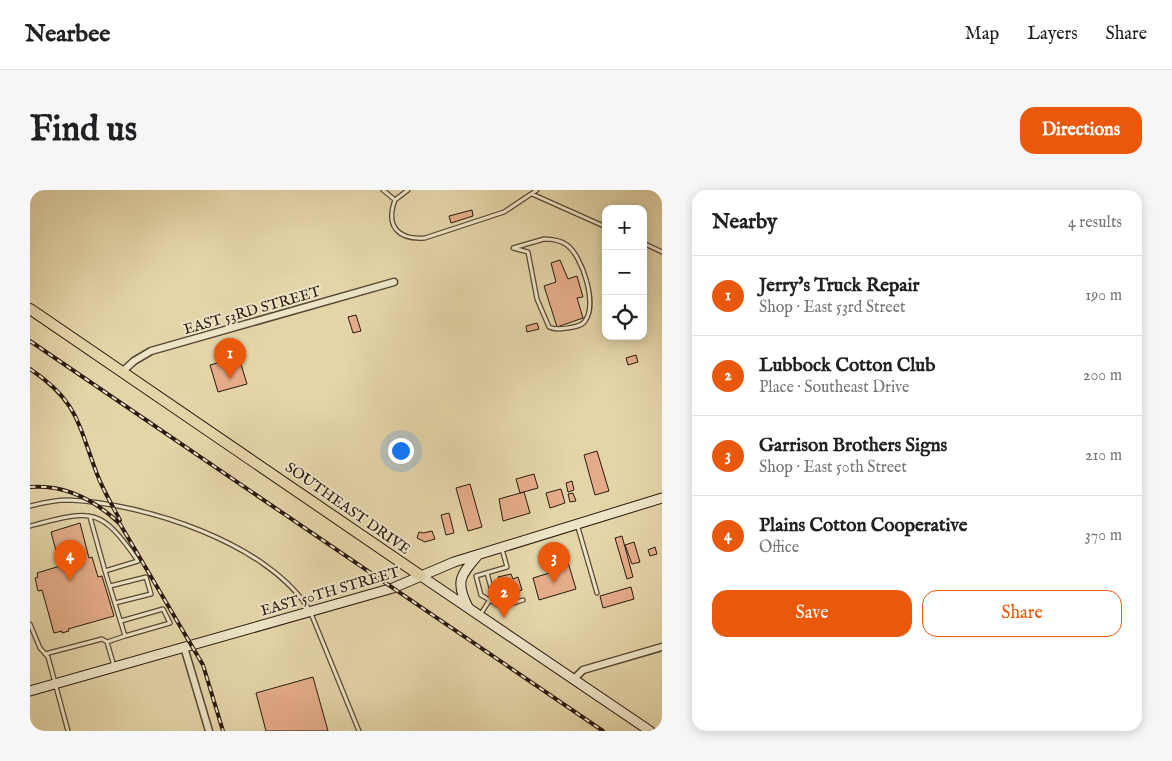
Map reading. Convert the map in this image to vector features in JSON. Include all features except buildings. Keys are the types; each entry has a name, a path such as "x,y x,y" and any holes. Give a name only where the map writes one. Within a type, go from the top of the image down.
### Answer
{"main road":[{"name":"SOUTHEAST DRIVE","path":"30,309 469,610 650,731"},
{"name":"EAST 50TH STREET","path":"30,691 409,583 421,576 479,554 662,498"},
{"path":"469,610 460,589 461,580 464,572 479,554"}],"street":[{"name":"EAST 53RD STREET","path":"122,372 134,361 151,351 394,282"},
{"path":"184,647 209,731"},
{"path":"573,680 583,670 662,647"}],"lane":[{"path":"383,190 395,200"},
{"path":"408,190 395,200 391,210 394,227 407,238 420,238 504,212 537,190"},
{"path":"531,193 602,225"},
{"path":"544,239 565,243 572,250 578,258 589,291 588,315 585,321 567,328 549,327 537,299 528,252 513,248 544,239"},
{"path":"647,245 662,252"},
{"path":"30,506 67,500 112,505 172,520 219,539 283,577 300,593 310,611 359,731"},
{"path":"30,526 74,514 105,521 118,532 138,561 105,571"},
{"path":"90,517 125,636"},
{"path":"577,524 597,593"},
{"path":"501,547 507,567 476,576 481,595 501,607 523,600"},
{"path":"479,616 493,595 487,573"},
{"path":"110,586 146,577 152,594 115,603"},
{"path":"107,642 170,624 163,609 120,621"},
{"path":"30,624 46,654 68,731"},
{"path":"46,654 102,639 107,642 115,667"}],"railway":[{"path":"30,341 603,731"},
{"path":"30,369 58,392 67,403 80,427 99,480 120,520"},
{"path":"30,487 55,488 68,491 90,501 120,524 203,665 223,731"}],"place":[{"name":"Jerry's Truck Repair","path":"230,379"},
{"name":"Plains Cotton Cooperative","path":"70,581"},
{"name":"Garrison Brothers Signs","path":"554,583"},
{"name":"Lubbock Cotton Club","path":"504,618"}]}
